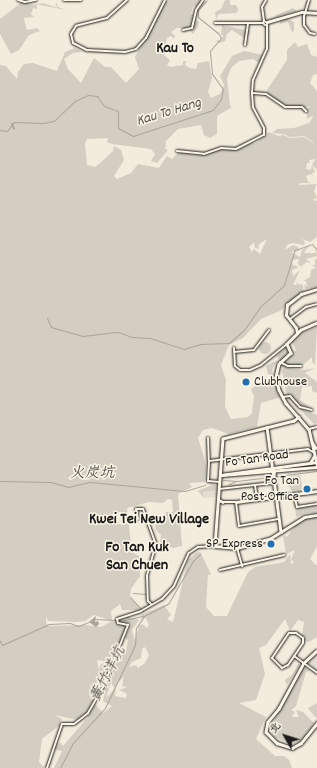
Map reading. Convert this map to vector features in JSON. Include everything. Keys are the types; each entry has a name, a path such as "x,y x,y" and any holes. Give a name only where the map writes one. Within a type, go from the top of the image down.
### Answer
{"main road":[{"path":"310,464 314,456"},
{"name":"Fo Tan Road","path":"273,473 310,464 317,464"},
{"name":"Fo Tan Road","path":"220,475 273,473 317,464"}],"street":[{"path":"18,0 25,2 36,0"},
{"path":"64,0 81,0"},
{"path":"127,0 107,18 76,26 71,34 73,43 87,50 134,50 145,40 165,0"},
{"path":"183,30 192,28 196,10 203,0"},
{"path":"177,151 204,154 221,148 236,149 264,135 264,128 253,107 252,93 253,80 267,50 262,7 266,0"},
{"path":"309,0 304,12 304,25 310,33 315,34"},
{"path":"215,23 265,23 304,12 317,13"},
{"path":"245,45 248,24"},
{"path":"252,93 266,94 285,107 302,107 306,111"},
{"path":"297,334 294,324 286,312 289,303 301,294 317,289"},
{"path":"290,319 306,307 317,304"},
{"path":"234,348 234,366 240,370 250,370 261,366 305,327 317,323"},
{"path":"294,324 305,327"},
{"path":"234,352 254,350 269,330"},
{"path":"287,344 291,353 280,362 277,368 276,379 282,397 309,429 313,452 317,464"},
{"path":"280,362 288,366 301,366"},
{"path":"282,397 291,396 304,409 312,410"},
{"path":"215,546 221,459 224,438 299,417"},
{"path":"267,427 275,497 281,532"},
{"path":"309,429 317,427"},
{"path":"208,438 209,461 207,480 220,482"},
{"path":"312,441 316,448 313,452"},
{"path":"209,461 308,449 313,452"},
{"path":"220,489 255,485 273,480"},
{"path":"255,485 256,499"},
{"path":"219,499 223,502 236,502 317,491"},
{"path":"294,494 297,507 317,504"},
{"path":"236,502 239,526 278,519"},
{"path":"138,519 136,509 141,509 146,514 156,544 148,576 148,601 151,604"},
{"path":"47,768 62,724 73,724 88,713 104,685 128,626 118,623 117,619 141,611 162,599 172,589 189,553 198,547 215,546 238,548 277,536 304,518 317,515"},
{"path":"238,548 242,566"},
{"path":"220,570 284,555"},
{"path":"293,632 304,640 294,656 284,668 273,661 272,658 288,634 293,632"},
{"path":"317,650 304,663 279,708 268,722 266,732 277,743 292,748 301,743 317,723"},
{"path":"294,656 317,673"}],"shaded area":[{"path":"167,0 201,0 196,7 193,6 191,14 196,15 196,21 199,21 198,27 193,34 188,28 177,28 171,32 175,36 174,39 171,36 167,38 166,42 168,45 166,47 164,44 161,47 168,52 164,55 170,60 167,65 170,67 183,65 183,61 186,61 185,65 196,69 198,63 209,61 212,78 208,92 211,98 220,94 224,85 220,76 232,56 244,51 264,55 259,63 253,59 239,61 231,68 227,79 230,105 232,107 217,116 217,134 210,138 204,135 201,125 178,129 166,141 165,149 168,150 157,163 151,161 155,154 151,149 112,144 107,142 108,138 87,139 85,143 87,165 95,167 113,151 114,146 121,150 124,160 114,176 117,179 131,173 138,164 159,168 167,156 172,159 178,153 201,153 205,155 222,149 235,150 249,144 256,143 269,132 278,136 283,135 290,138 304,137 312,142 316,150 312,141 304,136 290,137 283,134 272,133 277,129 294,128 309,123 314,115 307,119 307,109 310,107 288,107 265,93 287,60 287,50 295,42 298,47 307,44 311,55 317,57 317,74 313,75 310,83 317,91 317,170 312,164 316,159 309,160 310,163 307,163 306,169 311,170 312,165 315,172 312,173 313,177 311,174 306,176 308,182 311,183 300,183 299,185 317,184 314,191 317,198 312,200 317,201 317,237 310,242 302,239 305,242 304,245 292,243 287,245 285,250 293,245 298,247 299,251 291,252 300,257 302,250 310,244 304,253 315,253 316,250 317,256 306,259 311,263 306,262 303,267 305,263 301,267 298,264 299,259 292,260 293,265 299,267 292,270 293,276 300,270 293,285 297,285 296,283 303,285 303,293 287,303 282,310 261,319 243,338 229,345 221,365 226,380 225,407 231,419 248,417 252,413 254,396 251,389 265,379 274,381 281,397 261,403 257,427 229,434 212,428 203,430 198,438 206,464 205,482 189,483 192,487 178,494 182,546 173,548 168,546 162,551 159,550 161,535 156,530 155,525 164,518 166,512 173,512 172,500 168,499 163,503 149,502 127,508 132,552 139,556 140,576 131,589 130,596 141,610 122,610 120,604 111,611 112,621 124,624 126,629 118,652 113,645 111,662 97,660 99,671 100,665 104,663 112,666 104,681 101,678 97,680 96,687 92,689 94,698 86,714 78,720 54,715 62,719 60,725 42,739 39,762 45,768 0,768 0,65 6,66 17,79 18,72 24,64 33,63 57,71 65,52 75,48 82,52 73,53 64,59 68,69 81,83 94,58 105,67 111,67 126,83 139,69 135,57","holes":["267,239 260,254 254,249 252,252 249,247 254,242 255,248 258,249 259,244","122,512 124,525 110,522 107,517","94,615 112,621 101,627 85,625 49,626 46,623 46,616 48,621 85,621"]},
{"path":"225,0 230,0 230,5 236,5 238,9 237,13 219,14 216,19 215,12 221,9"},
{"path":"22,2 35,5 43,3 66,10 40,5 37,5 37,9 33,8 31,14 34,17 24,18 27,30 37,28 40,31 29,35 19,50 11,54 0,34 0,19"},
{"path":"293,8 297,11 276,17 274,16"},
{"path":"286,18 294,22 294,31 292,32 288,22 280,24 280,20"},
{"path":"222,25 250,31 247,40 232,30 227,34 225,41 220,43 215,41 221,40 223,36 221,34"},
{"path":"315,259 317,259 317,287 305,289 304,284 307,287 306,281 303,281 310,277 311,270 316,268 312,265 315,265"},
{"path":"317,327 315,365 312,362 312,357 303,365 289,365 290,368 304,370 315,368 305,373 317,382 317,393 312,391 312,386 302,387 300,400 309,406 302,406 298,402 302,409 317,415 317,423 314,424 287,396 282,371 284,363 296,350 292,342 301,333"},
{"path":"265,342 269,344 271,348 269,352 265,354 261,352 259,348 261,344"},
{"path":"287,347 292,347 276,368 280,360 276,356"},
{"path":"277,360 272,370 273,376 268,374 266,366"},
{"path":"300,475 303,491 293,492 287,484 291,483 291,476"},
{"path":"212,485 217,485 217,490 203,492 203,497 198,491 195,492"},
{"path":"217,490 216,497 203,498 203,492"},
{"path":"317,505 317,513 307,513 296,517 295,506"},
{"path":"317,516 317,546 310,559 317,566 317,637 309,642 305,641 302,635 304,622 298,620 290,631 285,619 266,645 259,648 265,674 256,700 239,703 266,717 256,739 275,756 284,756 289,760 292,768 54,768 62,751 51,749 54,742 58,743 57,748 60,742 63,746 88,717 95,704 103,713 112,706 103,701 105,690 117,659 126,650 128,640 125,638 131,624 119,622 120,618 126,616 139,620 132,630 135,641 139,626 142,624 147,628 149,625 146,618 142,619 141,615 164,605 171,615 167,619 173,622 188,560 196,553 200,552 211,574 208,575 206,607 214,616 227,616 248,572 255,567 284,562 290,554 291,564 294,563 291,559 295,550 286,554 283,535 287,537 298,522 307,517","holes":["145,647 149,655 145,663 138,668 136,665 129,667 132,662 141,658 142,649","124,676 122,686 127,687 119,690 127,694 126,698 115,696 116,687 106,698 111,682 114,688"]},
{"path":"96,616 95,622 98,621 99,624 96,627 89,622"},
{"path":"317,653 317,671 306,663"},
{"path":"298,664 300,665 287,685 285,680 293,674"},
{"path":"303,667 310,670 306,672 296,706 291,710 295,712 292,717 299,717 296,710 303,712 314,723 302,740 292,745 273,736 271,726"},
{"path":"317,703 317,718 316,718 308,708"}],"waterway":[{"name":"Kau To Hang","path":"0,130 7,131 14,122 43,123 54,121 75,101 88,95 97,96 104,106 118,111 118,128 133,136 213,110 221,99 223,89 212,74 210,51 221,38 219,34 198,17 198,10 207,0"},
{"path":"12,124 14,129"},
{"path":"47,318 51,327 83,336 118,332 132,337 150,338 184,349 200,344 229,343 244,330 261,306 284,285 295,250 312,244 317,250"},
{"path":"223,480 237,481 317,471"},
{"name":"火炭坑","path":"0,481 51,482 68,487 90,482 185,491 205,485"},
{"path":"229,484 236,481"},
{"name":"黃竹洋坑","path":"60,768 72,744 105,708 135,645 136,628 144,616 168,604 193,561 200,554"},
{"path":"133,593 146,594"},
{"path":"130,597 143,611"},
{"path":"121,621 143,616"},
{"path":"95,619 116,620"},
{"path":"0,641 2,645 49,624 70,623 78,626 89,622"}],"place":[{"name":"Clubhouse","path":"246,382"},
{"name":"Fo Tan Post Office","path":"307,489"},
{"name":"SP Express","path":"271,544"}],"district":[{"name":"Kau To","path":"175,49"},
{"name":"Kwei Tei New Village","path":"149,520"},
{"name":"Fo Tan Kuk San Chuen","path":"137,557"}]}
